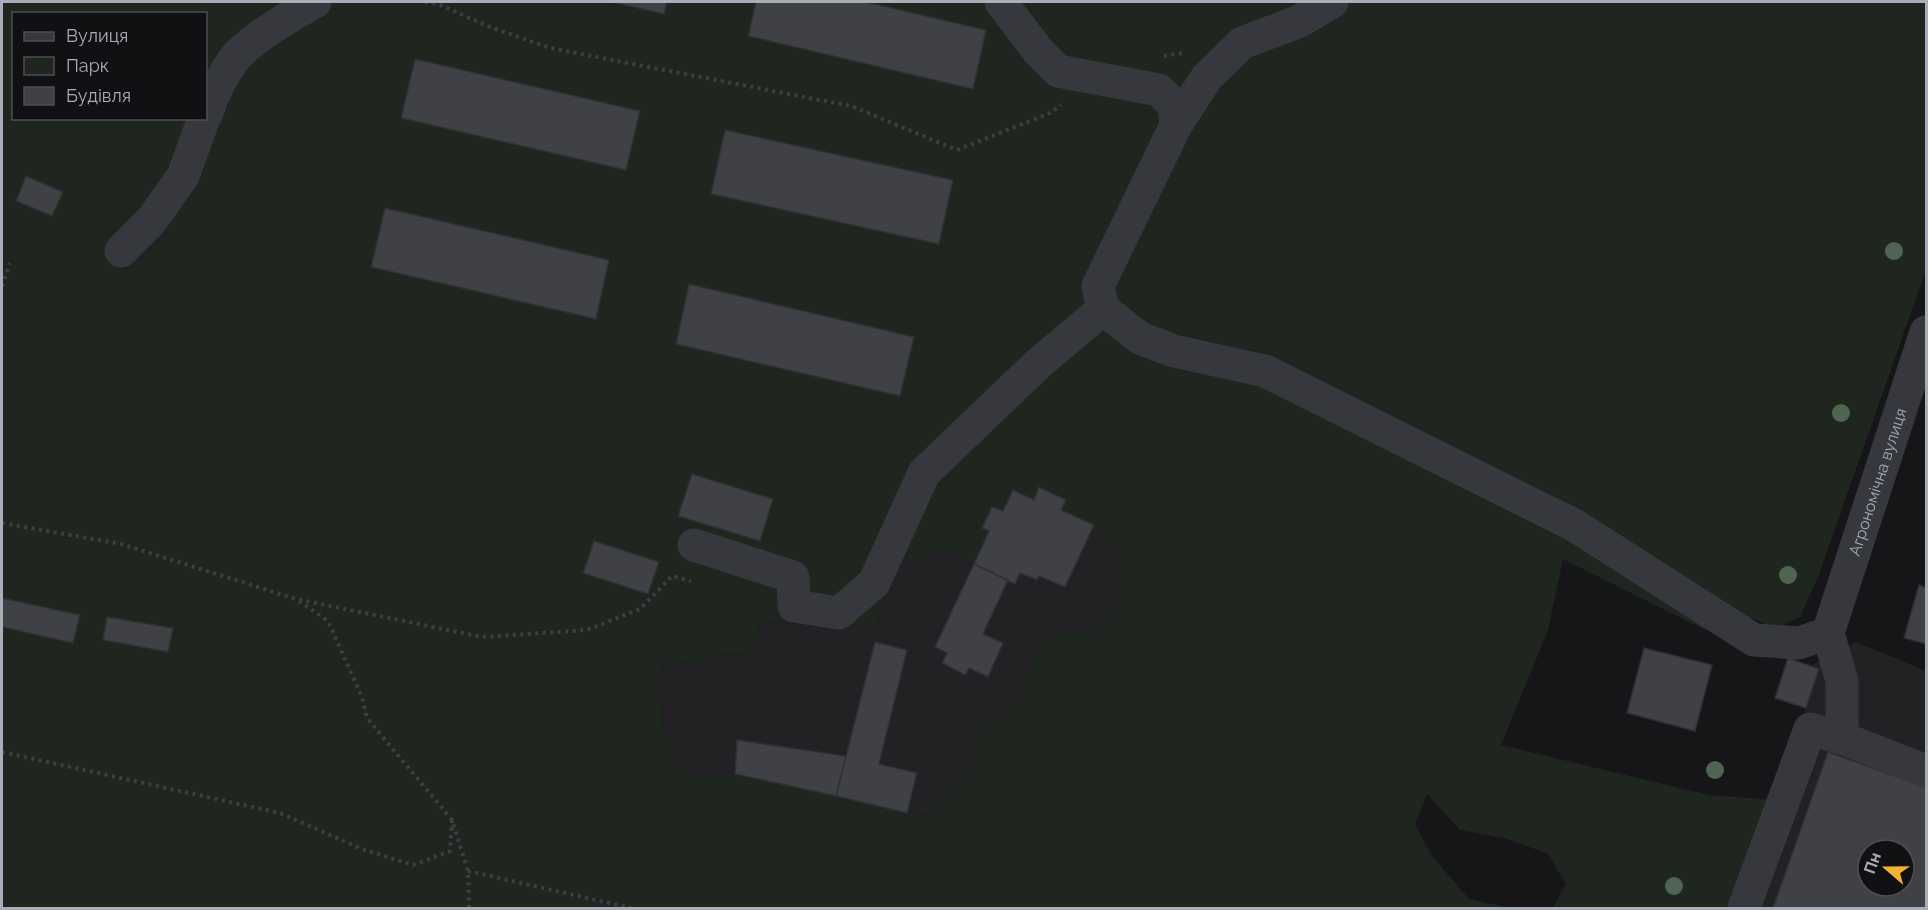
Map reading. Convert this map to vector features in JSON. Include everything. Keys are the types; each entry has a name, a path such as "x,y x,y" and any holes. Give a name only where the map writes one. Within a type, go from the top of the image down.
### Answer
{"street":[{"path":"207,111 215,89 237,56 287,18 315,2"},
{"path":"1001,2 1039,52 1058,71 1160,90 1174,105 1176,125"},
{"path":"1332,2 1300,21 1242,43 1207,77 1176,125 1098,286 1103,309 1140,338 1174,351 1265,371 1574,525 1754,640 1798,643 1828,633 1842,681 1842,738"},
{"path":"122,251 151,221 183,176 204,120"},
{"path":"694,545 793,577 794,606 839,613 874,583 924,473 1038,364 1103,309"},
{"name":"Агрономічна вулиця","path":"1828,633 1926,332"},
{"path":"1744,909 1810,729 1842,738 1926,771"}],"path":[{"path":"425,2 438,4 490,27 550,48 851,106 957,150 1050,113 1097,78"},
{"path":"1163,57 1186,53"},
{"path":"2,286 10,262"},
{"path":"2,524 122,544 296,599 482,638 586,630 640,609 672,576 694,582"},
{"path":"296,599 328,621 362,697 368,718 452,820 468,871 469,909"},
{"path":"2,752 280,813 362,849 413,865 450,851 452,820"},
{"path":"468,871 631,909"}],"shaded area":[{"path":"1026,409 1227,535 978,822 907,813 735,774 684,773 662,731 660,675 665,660 701,665 703,654 753,653 760,621 877,626 883,597 911,527"},
{"path":"1856,642 1926,671 1926,908 1735,908 1806,709 1775,698 1788,658 1810,666"}],"green space":[{"path":"2,2 1926,2 1926,270 1818,577 1800,617 1773,630 1755,619 1739,617 1723,621 1705,630 1563,559 1548,630 1501,745 1709,795 1774,800 1735,908 1553,908 1566,884 1548,854 1508,839 1460,830 1427,794 1415,824 1432,856 1469,899 1512,908 2,908","holes":["1040,488 1065,500 1061,510 1094,525 1114,544 1125,572 1122,600 1098,631 1058,630 1033,653 1021,703 981,726 975,765 946,800 925,816 735,774 684,773 662,731 660,675 665,660 702,665 703,654 753,653 760,621 877,626 883,597 904,546 912,562 948,548 960,552 974,564 989,531 982,528 992,507 1003,511 1013,490 1034,500"]}],"building":[{"path":"612,2 667,2 664,14"},
{"path":"756,2 866,2 986,30 973,89 748,36"},
{"path":"415,59 640,111 626,170 401,118"},
{"path":"725,130 953,180 939,244 711,194"},
{"path":"26,176 63,192 52,216 16,201"},
{"path":"385,208 609,260 596,319 371,267"},
{"path":"689,284 914,337 900,396 676,344"},
{"path":"692,474 773,499 760,541 678,516"},
{"path":"1039,487 1066,500 1061,510 1094,525 1065,587 1039,576 1037,580 1020,573 1015,584 974,564 989,531 982,528 992,507 1003,511 1013,490 1034,500"},
{"path":"594,541 659,562 648,594 583,573"},
{"path":"974,564 1008,580 983,634 1003,643 988,677 969,668 965,675 942,663 947,653 935,647"},
{"path":"1919,585 1926,588 1926,644 1904,638"},
{"path":"2,598 80,615 73,643 2,627"},
{"path":"107,617 173,628 168,652 103,640"},
{"path":"875,642 907,650 879,764 917,773 907,813 836,796"},
{"path":"1644,648 1712,665 1695,731 1627,713"},
{"path":"1788,658 1819,669 1806,708 1775,698"},
{"path":"737,740 846,756 836,796 735,774"},
{"path":"1828,752 1926,787 1926,908 1773,908"}]}
